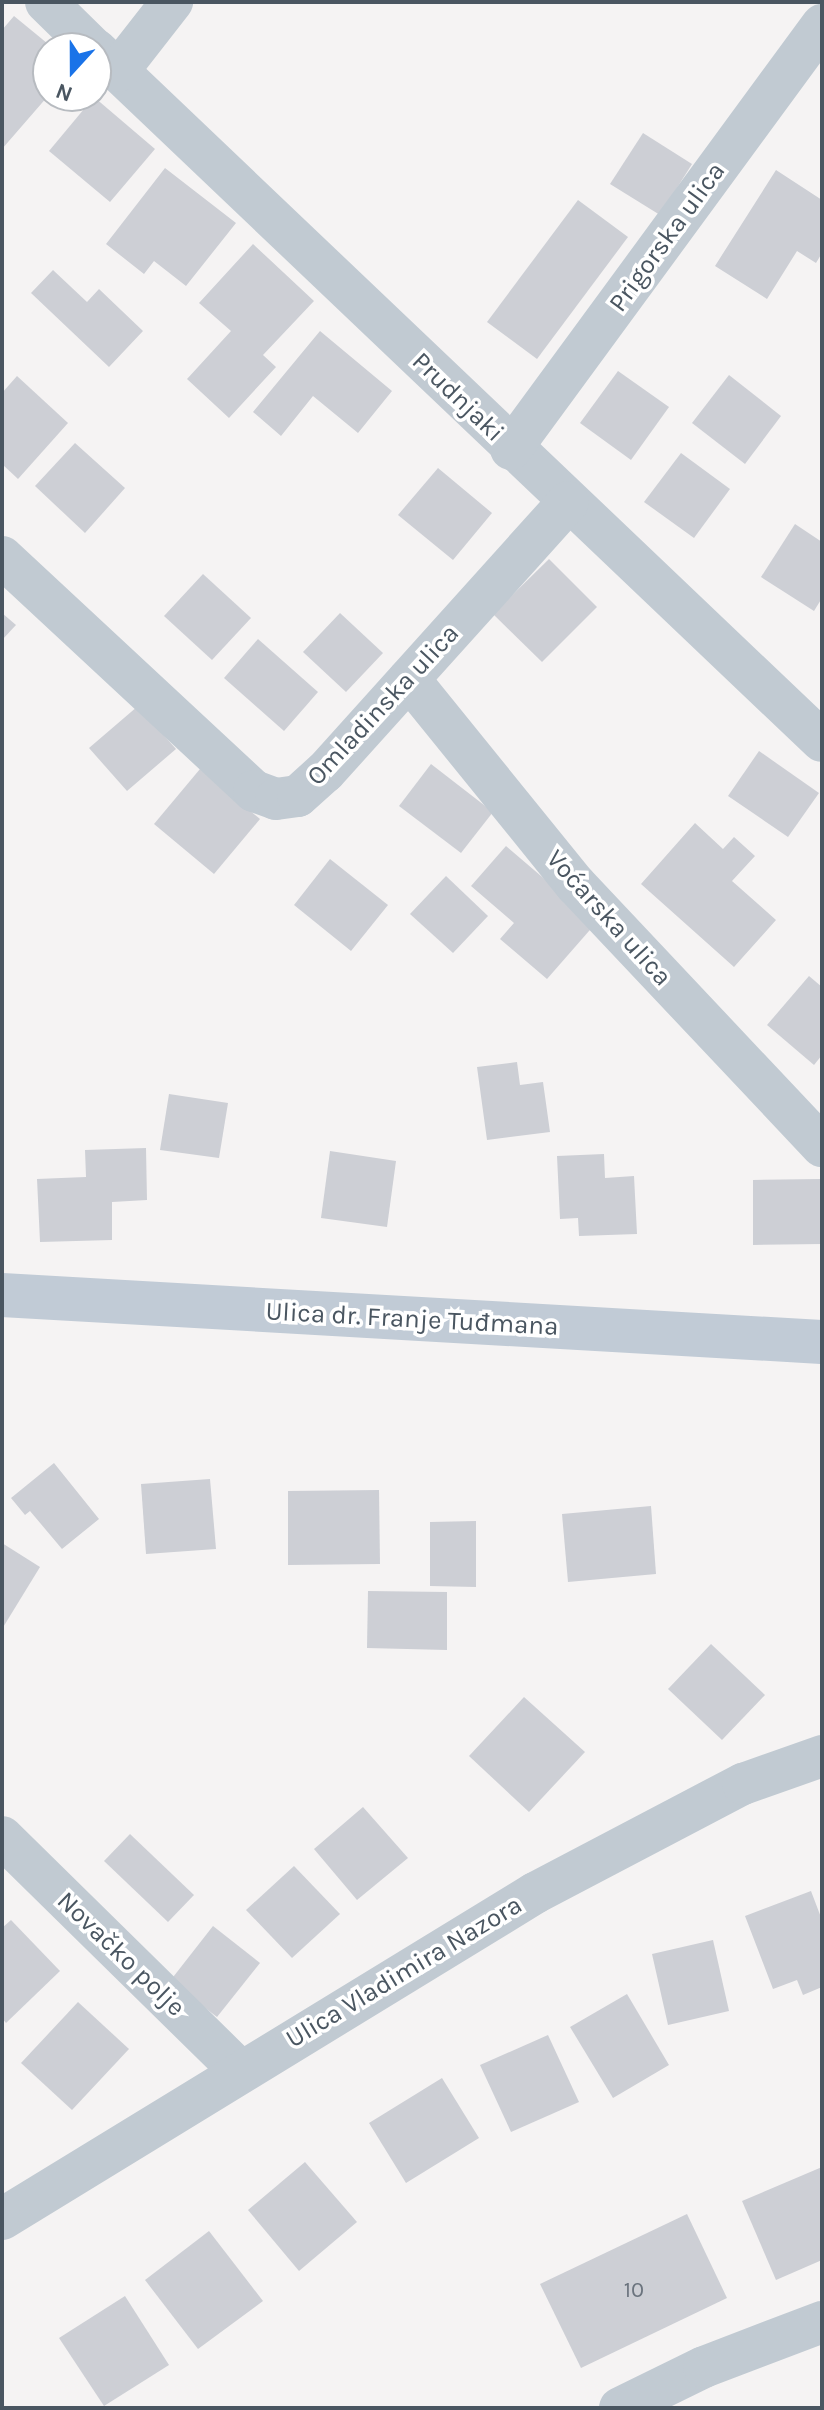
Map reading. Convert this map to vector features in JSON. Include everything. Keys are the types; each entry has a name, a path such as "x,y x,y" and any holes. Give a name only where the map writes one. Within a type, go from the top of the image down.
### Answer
{"main road":[{"name":"Ulica dr. Franje Tuđmana","path":"2,1295 822,1342"}],"street":[{"name":"Prudnjaki","path":"46,2 77,32"},
{"path":"112,49 172,2"},
{"name":"Prigorska ulica","path":"511,449 822,25"},
{"name":"Prudnjaki","path":"112,67 511,449 822,741"},
{"name":"Omladinska ulica","path":"2,557 254,791 276,799 298,796 325,772 568,502"},
{"name":"Voćarska ulica","path":"409,679 576,885 822,1146"},
{"name":"Ulica Vladimira Nazora","path":"2,2219 535,1893 743,1784 822,1756"},
{"name":"Novačko polje","path":"2,1837 240,2071"},
{"path":"620,2408 704,2367 822,2322"}],"building":[{"path":"14,16 34,32 34,112 2,149 2,30"},
{"path":"82,112 112,112 155,149 110,202 49,151"},
{"path":"643,133 692,164 660,215 610,184"},
{"path":"165,168 236,223 186,286 154,261 144,274 106,244"},
{"path":"776,170 822,200 822,253 816,263 797,251 767,299 715,266"},
{"path":"578,200 628,237 537,359 487,322"},
{"path":"253,244 314,301 263,355 276,367 229,418 187,379 231,331 199,303"},
{"path":"53,270 87,302 99,289 143,331 109,367 31,293"},
{"path":"320,331 392,391 358,433 313,396 281,436 253,412"},
{"path":"618,371 669,407 631,460 580,423"},
{"path":"729,375 781,416 745,464 692,423"},
{"path":"17,376 68,423 18,479 2,464 2,393"},
{"path":"75,443 125,488 85,533 35,486"},
{"path":"681,453 730,489 694,538 644,502"},
{"path":"438,468 492,513 453,560 398,515"},
{"path":"795,524 822,542 822,598 814,611 761,577"},
{"path":"549,559 597,607 542,662 493,614"},
{"path":"203,574 251,618 212,660 164,616"},
{"path":"2,613 16,625 2,640"},
{"path":"340,613 383,653 346,692 303,652"},
{"path":"258,639 318,692 284,731 224,678"},
{"path":"138,706 176,749 127,791 89,748"},
{"path":"759,751 819,793 788,837 728,796"},
{"path":"431,764 493,812 461,853 399,806"},
{"path":"200,769 260,819 214,874 154,824"},
{"path":"695,823 723,849 734,837 755,856 732,881 776,920 734,967 641,884"},
{"path":"506,846 596,923 547,979 500,939 514,923 471,886"},
{"path":"330,859 388,905 351,951 294,905"},
{"path":"446,876 488,916 453,953 410,914"},
{"path":"809,976 822,987 822,1055 814,1065 767,1025"},
{"path":"517,1062 520,1085 543,1082 550,1132 487,1140 477,1067"},
{"path":"169,1094 228,1103 219,1158 160,1150"},
{"path":"146,1148 147,1200 112,1202 112,1240 40,1242 37,1179 86,1177 85,1150"},
{"path":"330,1151 396,1161 387,1227 321,1218"},
{"path":"604,1154 605,1178 634,1176 637,1234 579,1236 578,1218 560,1219 557,1156"},
{"path":"821,1179 822,1244 753,1245 753,1180"},
{"path":"54,1463 99,1519 62,1549 30,1511 25,1515 11,1498"},
{"path":"210,1479 216,1549 146,1554 141,1484"},
{"path":"379,1490 380,1564 288,1565 288,1491"},
{"path":"651,1506 656,1574 568,1582 562,1514"},
{"path":"476,1521 476,1587 430,1586 430,1522"},
{"path":"2,1543 40,1567 2,1629"},
{"path":"368,1591 447,1592 447,1650 367,1648"},
{"path":"711,1644 765,1695 722,1740 668,1689"},
{"path":"524,1697 585,1752 529,1812 469,1756"},
{"path":"363,1807 408,1858 357,1900 314,1849"},
{"path":"130,1834 194,1895 168,1922 104,1861"},
{"path":"294,1866 340,1914 292,1958 246,1910"},
{"path":"811,1891 822,1920 822,1987 803,1995 797,1980 773,1989 745,1916"},
{"path":"11,1920 60,1971 6,2023 2,2018 2,1928"},
{"path":"213,1926 260,1963 217,2017 170,1981"},
{"path":"713,1940 729,2011 668,2025 652,1954"},
{"path":"627,1994 669,2065 613,2098 570,2027"},
{"path":"78,2002 129,2049 72,2110 21,2063"},
{"path":"548,2035 579,2102 511,2132 480,2065"},
{"path":"442,2078 479,2138 406,2183 369,2123"},
{"path":"305,2162 357,2222 299,2271 248,2210"},
{"path":"822,2167 822,2260 776,2280 742,2201"},
{"path":"687,2214 727,2298 581,2368 540,2284"},
{"path":"209,2231 263,2301 198,2349 145,2280"},
{"path":"125,2296 169,2365 104,2406 59,2338"}]}
